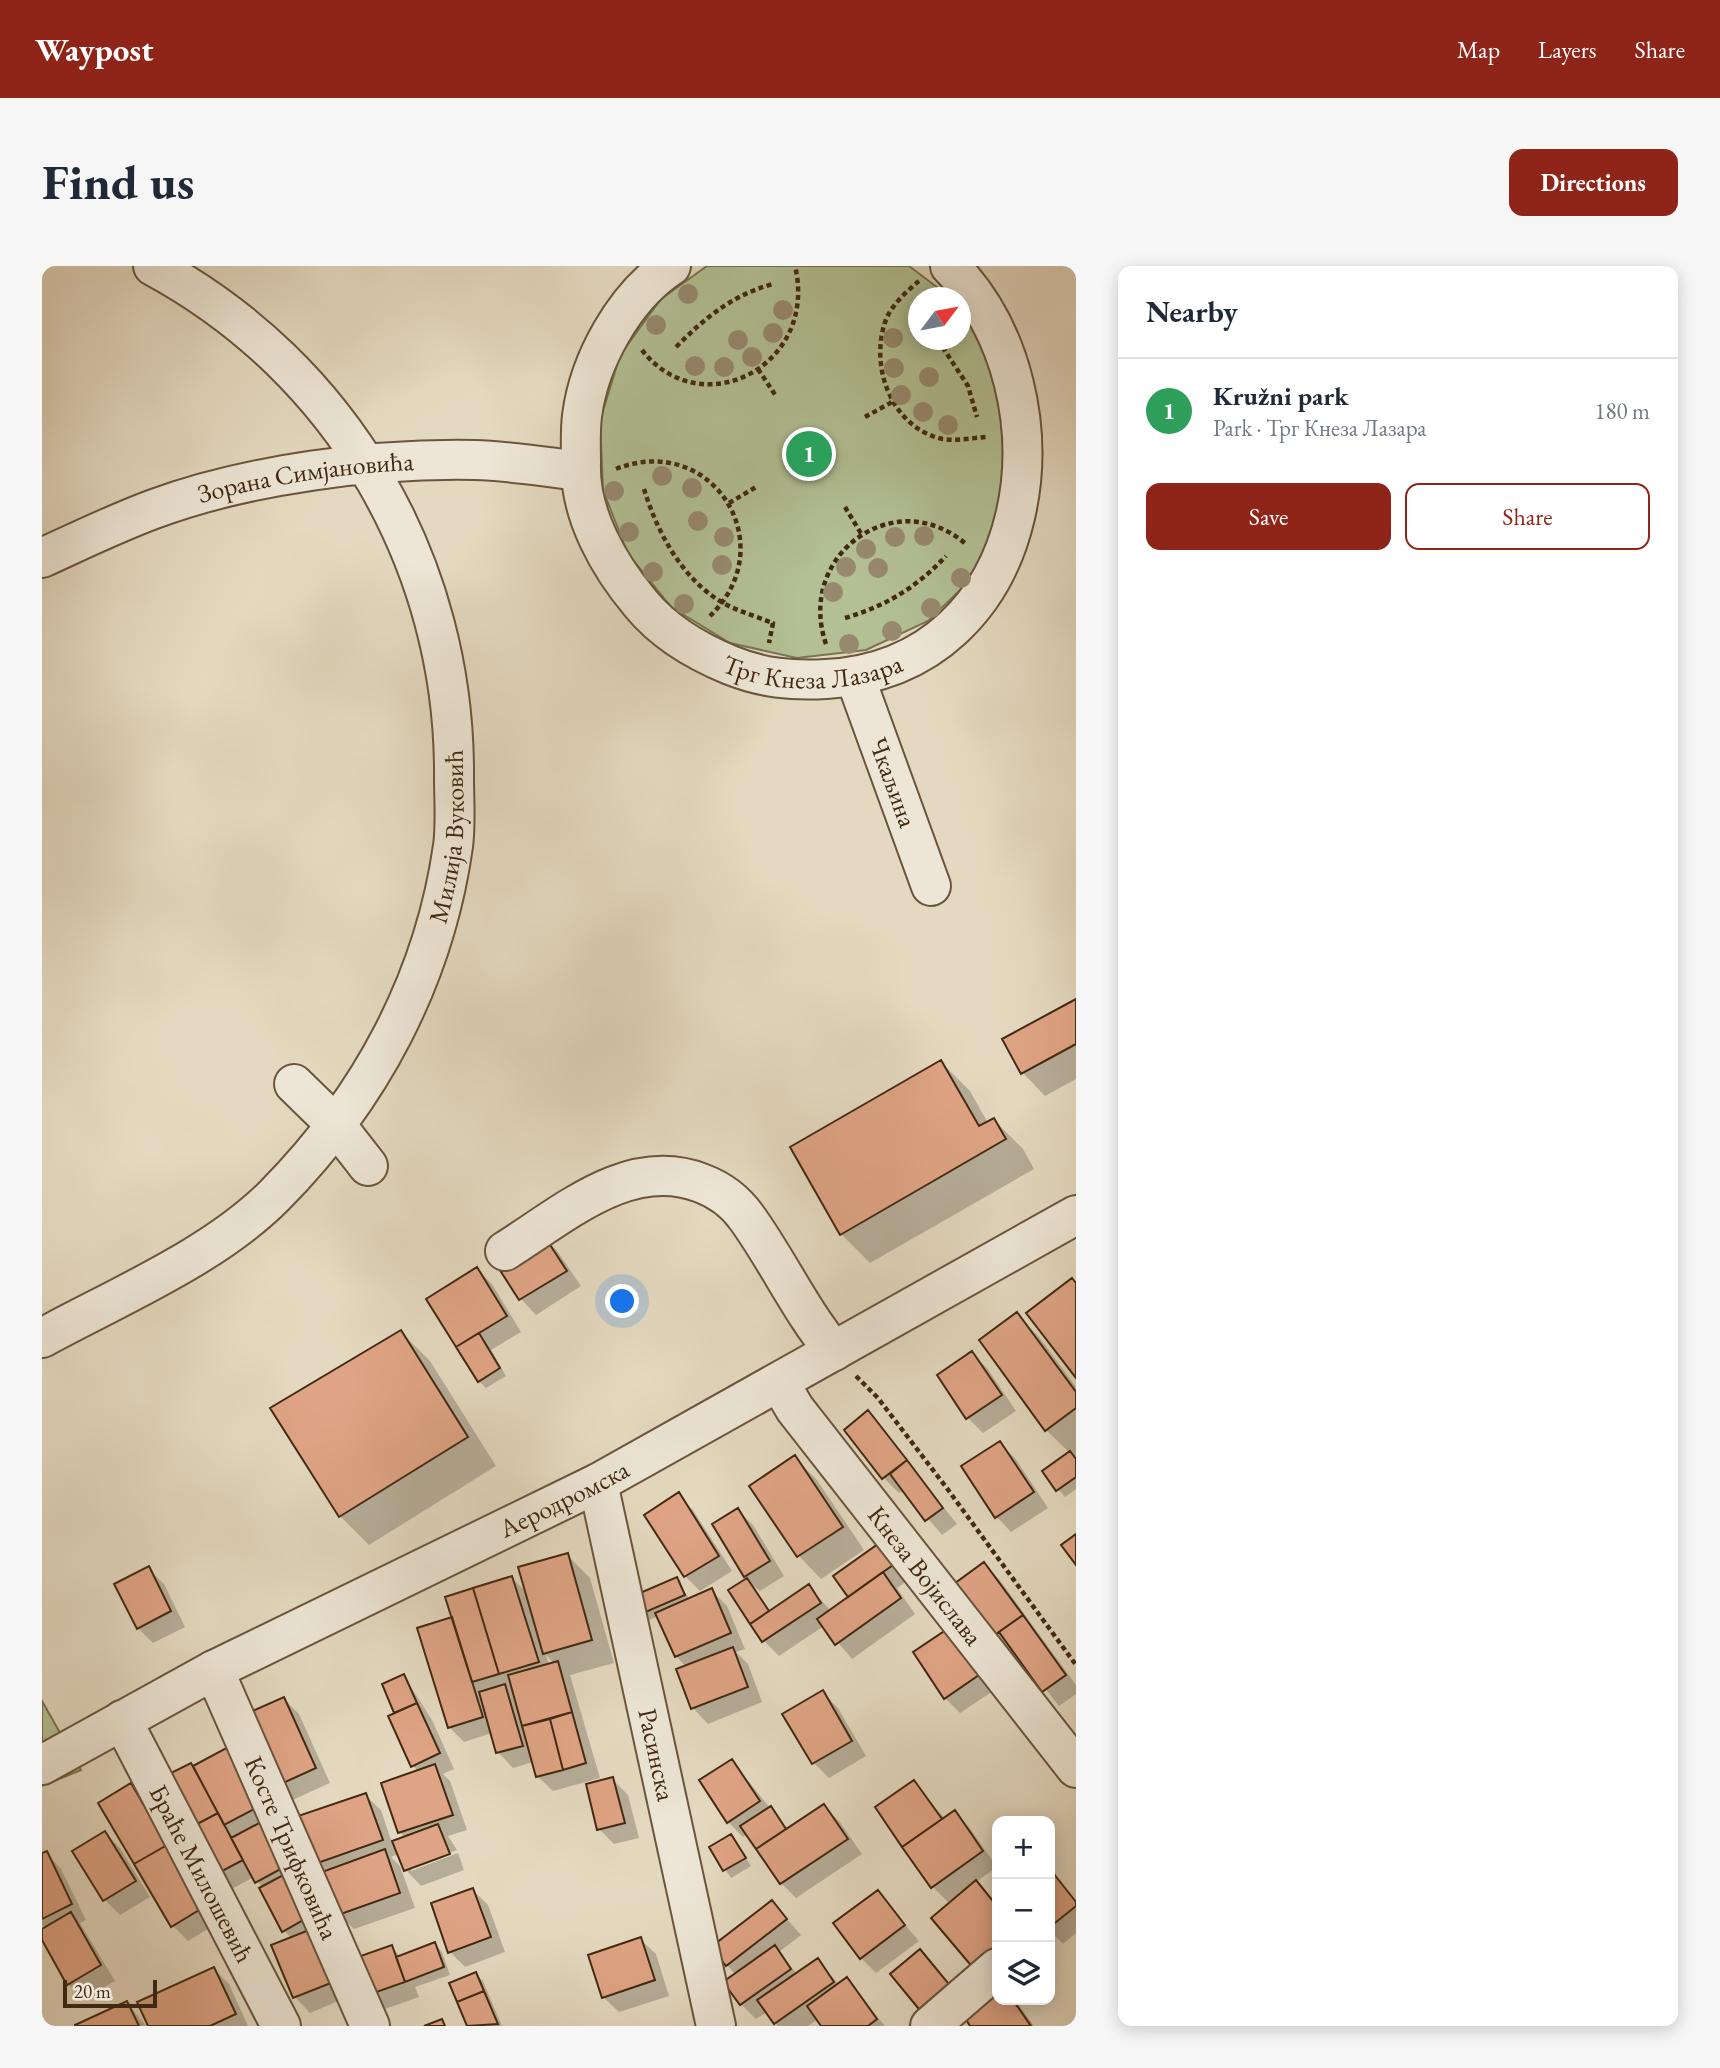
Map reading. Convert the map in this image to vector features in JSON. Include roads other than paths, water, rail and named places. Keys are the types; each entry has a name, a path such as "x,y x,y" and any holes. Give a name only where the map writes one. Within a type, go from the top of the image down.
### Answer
{"street":[{"name":"Милија Вуковић","path":"42,1338 204,1250 243,1225 275,1196 336,1125 384,1055 405,1012 429,948 453,844 454,733 445,659 430,599 390,505 368,466 321,401 264,341 186,284 153,266"},
{"name":"Трг Кнеза Лазара","path":"671,266 660,273 623,314 596,362 582,415 596,471 592,524 616,574 651,617 695,650 746,672 790,681 843,666 907,661 953,633 992,594 1021,548 1035,507 1048,443 1036,396 1021,353 998,313 967,279 937,271"},
{"name":"Зорана Симјановића","path":"42,558 156,508 303,474 368,466 477,460 596,471"},
{"name":"Чкаљина","path":"843,666 931,886"},
{"path":"294,1084 336,1125 368,1166"},
{"path":"505,1251 613,1184 634,1178 679,1175 716,1189 738,1207 810,1322 834,1351"},
{"name":"Аеродромска","path":"42,1765 214,1670 598,1483 834,1351 1071,1229"},
{"name":"Кнеза Војислава","path":"779,1382 795,1409 1076,1768"},
{"name":"Расинска","path":"598,1483 716,2026"},
{"name":"Косте Трифковића","path":"214,1670 370,2026"},
{"name":"Браће Милошевић","path":"122,1720 281,2026"},
{"path":"930,2026 992,1972"}],"place":[{"name":"Kružni park","path":"809,454"}]}
